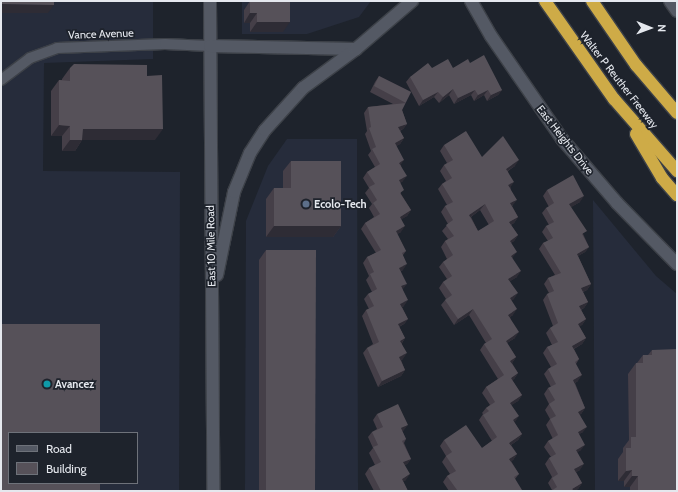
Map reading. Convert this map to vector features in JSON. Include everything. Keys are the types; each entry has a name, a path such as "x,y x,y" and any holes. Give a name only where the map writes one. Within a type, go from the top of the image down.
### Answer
{"highway":[{"name":"Walter P Reuther Freeway","path":"545,1 614,99 677,172"},
{"name":"Walter P Reuther Freeway","path":"592,1 620,43 675,110"},
{"path":"614,99 662,178 677,195"}],"main road":[{"name":"East 10 Mile Road","path":"210,1 213,491"},
{"path":"212,298 231,202 254,146 272,120 295,96 356,49 412,1"},
{"name":"East Heights Drive","path":"471,1 490,36 562,140 617,203 677,264"},
{"path":"670,1 677,11"},
{"path":"210,46 356,49"}],"street":[{"name":"Vance Avenue","path":"1,80 30,58 64,47 165,44 210,46"}],"shaded area":[{"path":"1,1 153,1 153,59 44,63 43,171 180,172 179,491 1,491"},
{"path":"242,1 371,1 359,17 307,34 242,34"},
{"path":"287,139 357,139 358,491 245,491 246,221 268,166"},
{"path":"593,200 656,276 677,294 677,491 595,491"}],"building":[{"path":"1,1 54,1 54,5 1,4"},
{"path":"250,1 290,1 290,22 257,22 257,13 250,13"},
{"path":"484,55 502,90 491,95 488,90 478,95 475,90 458,98 453,89 443,97 438,92 423,100 410,77 428,63 432,68 448,59 453,68 468,59 470,63"},
{"path":"74,64 147,65 147,76 162,75 163,129 83,129 82,140 70,140 70,126 59,125 59,80 70,81 70,68"},
{"path":"379,76 411,92 406,103 374,86"},
{"path":"405,103 402,110 407,124 398,127 404,138 395,143 404,160 399,163 407,176 399,180 404,190 400,193 411,210 400,217 405,226 396,231 406,251 402,253 407,264 399,268 407,284 401,286 408,300 400,304 408,319 398,324 405,338 400,341 407,353 399,357 405,370 382,381 367,348 379,342 366,310 374,306 368,294 377,289 370,274 374,272 367,257 381,250 365,223 380,214 373,203 377,200 369,187 375,184 367,172 380,164 372,149 376,147 369,128 371,127 368,107"},
{"path":"466,131 482,157 503,136 519,160 506,169 514,182 508,185 517,200 510,203 518,217 509,222 518,235 510,241 517,252 511,256 521,271 508,279 518,293 510,298 517,309 508,315 519,332 506,341 516,357 510,361 518,373 511,378 522,395 510,403 519,416 513,420 522,434 509,443 517,454 509,459 519,474 514,477 522,490 520,491 456,491 457,490 447,476 456,471 446,456 452,452 444,440 466,425 482,448 497,437 483,415 489,411 486,408 495,402 486,387 504,375 484,344 492,339 473,309 458,319 445,300 452,295 443,282 452,276 443,262 453,255 445,241 454,236 446,225 453,220 445,206 453,202 442,184 452,178 444,165 453,160 444,145","holes":["485,204 494,221 478,231 469,215"]},
{"path":"291,161 341,161 341,226 274,226 274,188 291,188"},
{"path":"573,175 584,196 569,204 587,231 582,234 589,247 577,254 591,284 581,288 588,302 579,306 586,319 578,324 586,338 572,346 579,359 575,362 582,375 573,380 585,408 578,412 587,427 578,432 585,445 576,450 584,464 574,469 582,483 572,489 574,491 551,491 557,487 552,478 558,474 549,458 556,454 548,441 558,435 550,419 556,416 549,404 555,400 548,388 556,384 548,369 557,364 547,347 558,342 550,328 558,323 547,294 554,291 548,278 561,273 543,243 553,238 546,226 554,222 546,208 554,203 547,190"},
{"path":"266,250 316,250 315,491 266,491"},
{"name":"Avancez","path":"1,324 100,324 100,432 8,432 8,484 100,484 100,491 1,491"},
{"path":"677,349 677,491 638,491 638,476 632,476 632,470 626,471 626,448 631,448 631,437 636,437 636,363 643,363 643,355 652,355 652,350"},
{"path":"398,404 408,425 401,428 406,439 402,441 411,459 403,462 410,474 402,479 408,491 381,491 369,468 381,462 373,447 378,445 372,432 383,427 377,414"}],"place":[{"name":"Ecolo-Tech","path":"306,204"},
{"name":"Avancez","path":"47,384"}]}
